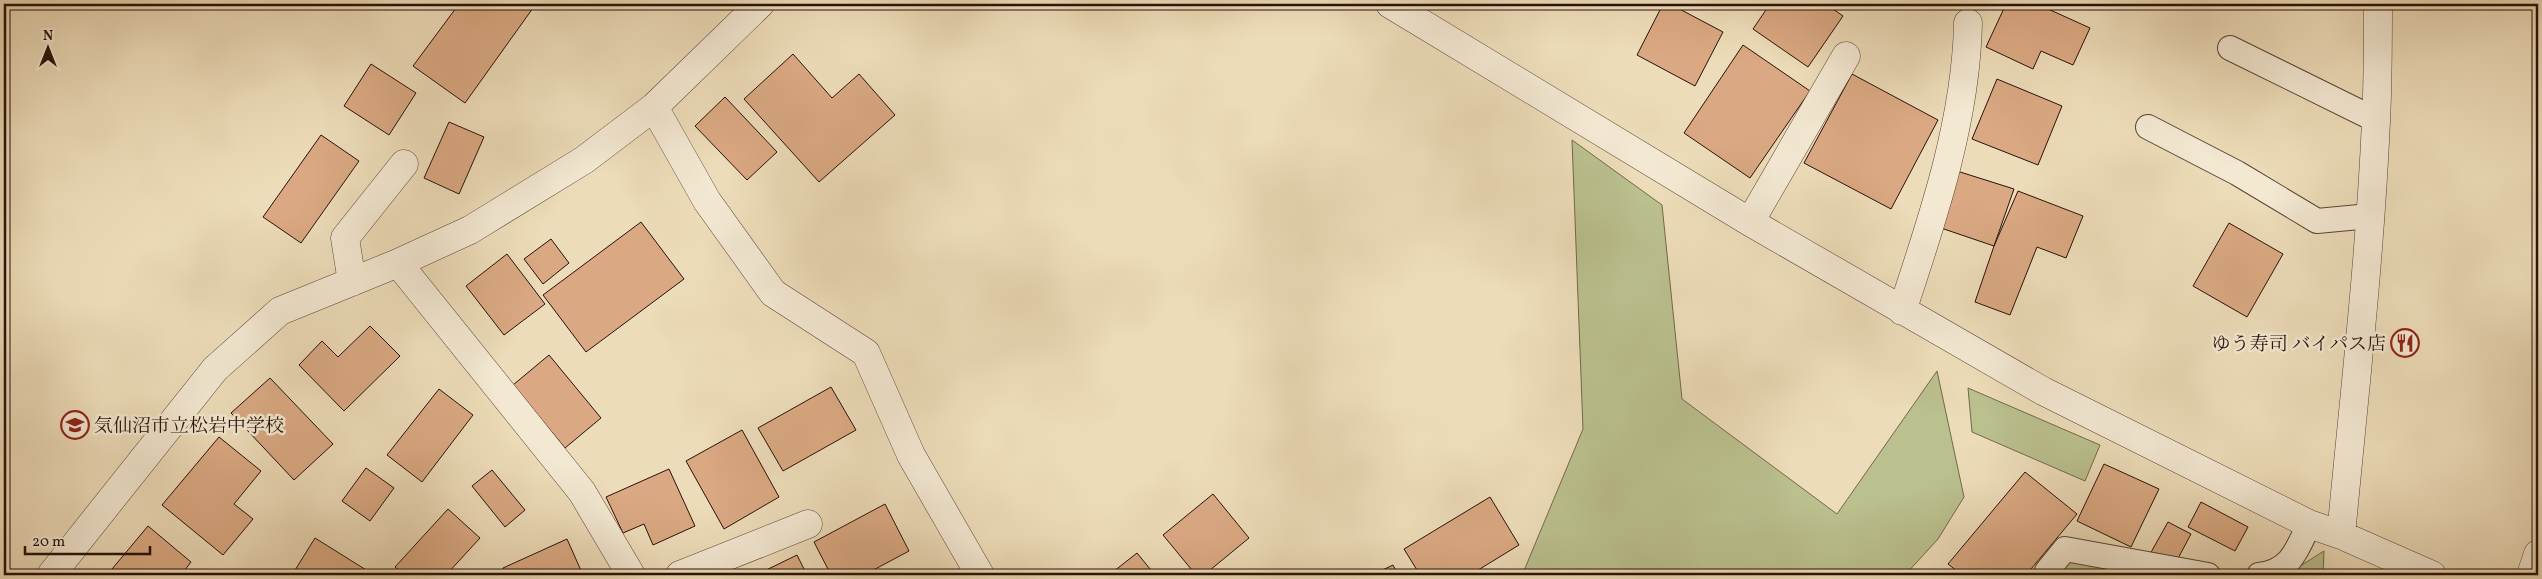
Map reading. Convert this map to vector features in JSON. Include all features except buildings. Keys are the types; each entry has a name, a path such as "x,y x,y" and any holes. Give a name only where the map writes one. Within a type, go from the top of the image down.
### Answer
{"street":[{"path":"51,575 215,369 280,311 398,264 470,230 584,160 654,107 760,4"},
{"path":"1390,4 1750,222 2042,391 2309,524 2341,535 2432,575"},
{"path":"2341,535 2370,216 2376,120 2378,4"},
{"path":"1902,310 1930,226 1950,152 1967,64 1968,22"},
{"path":"1750,222 1846,56"},
{"path":"654,107 707,201 773,293 866,354 910,455 980,575"},
{"path":"352,282 344,238 404,164"},
{"path":"398,264 582,492 631,575"},
{"path":"680,575 808,524"},
{"path":"2532,575 2538,554"}],"lane":[{"path":"2230,48 2376,120"},
{"path":"2148,127 2237,174 2317,220 2370,216"},
{"path":"2260,575 2272,574 2292,560 2309,524"},
{"path":"2047,571 2065,549 2208,575"}],"green space":[{"path":"1572,140 1662,205 1682,399 1837,514 1937,371 1964,497 1938,539 1905,575 1528,575 1523,573 1583,429"},
{"path":"1968,388 2100,445 2085,481 1972,432"},
{"path":"2324,551 2323,575 2286,575"},
{"path":"2070,560 2154,575 2052,575"}],"place":[{"name":"ゆう寿司 バイパス店","path":"2405,343"},
{"name":"気仙沼市立松岩中学校","path":"75,425"}]}
